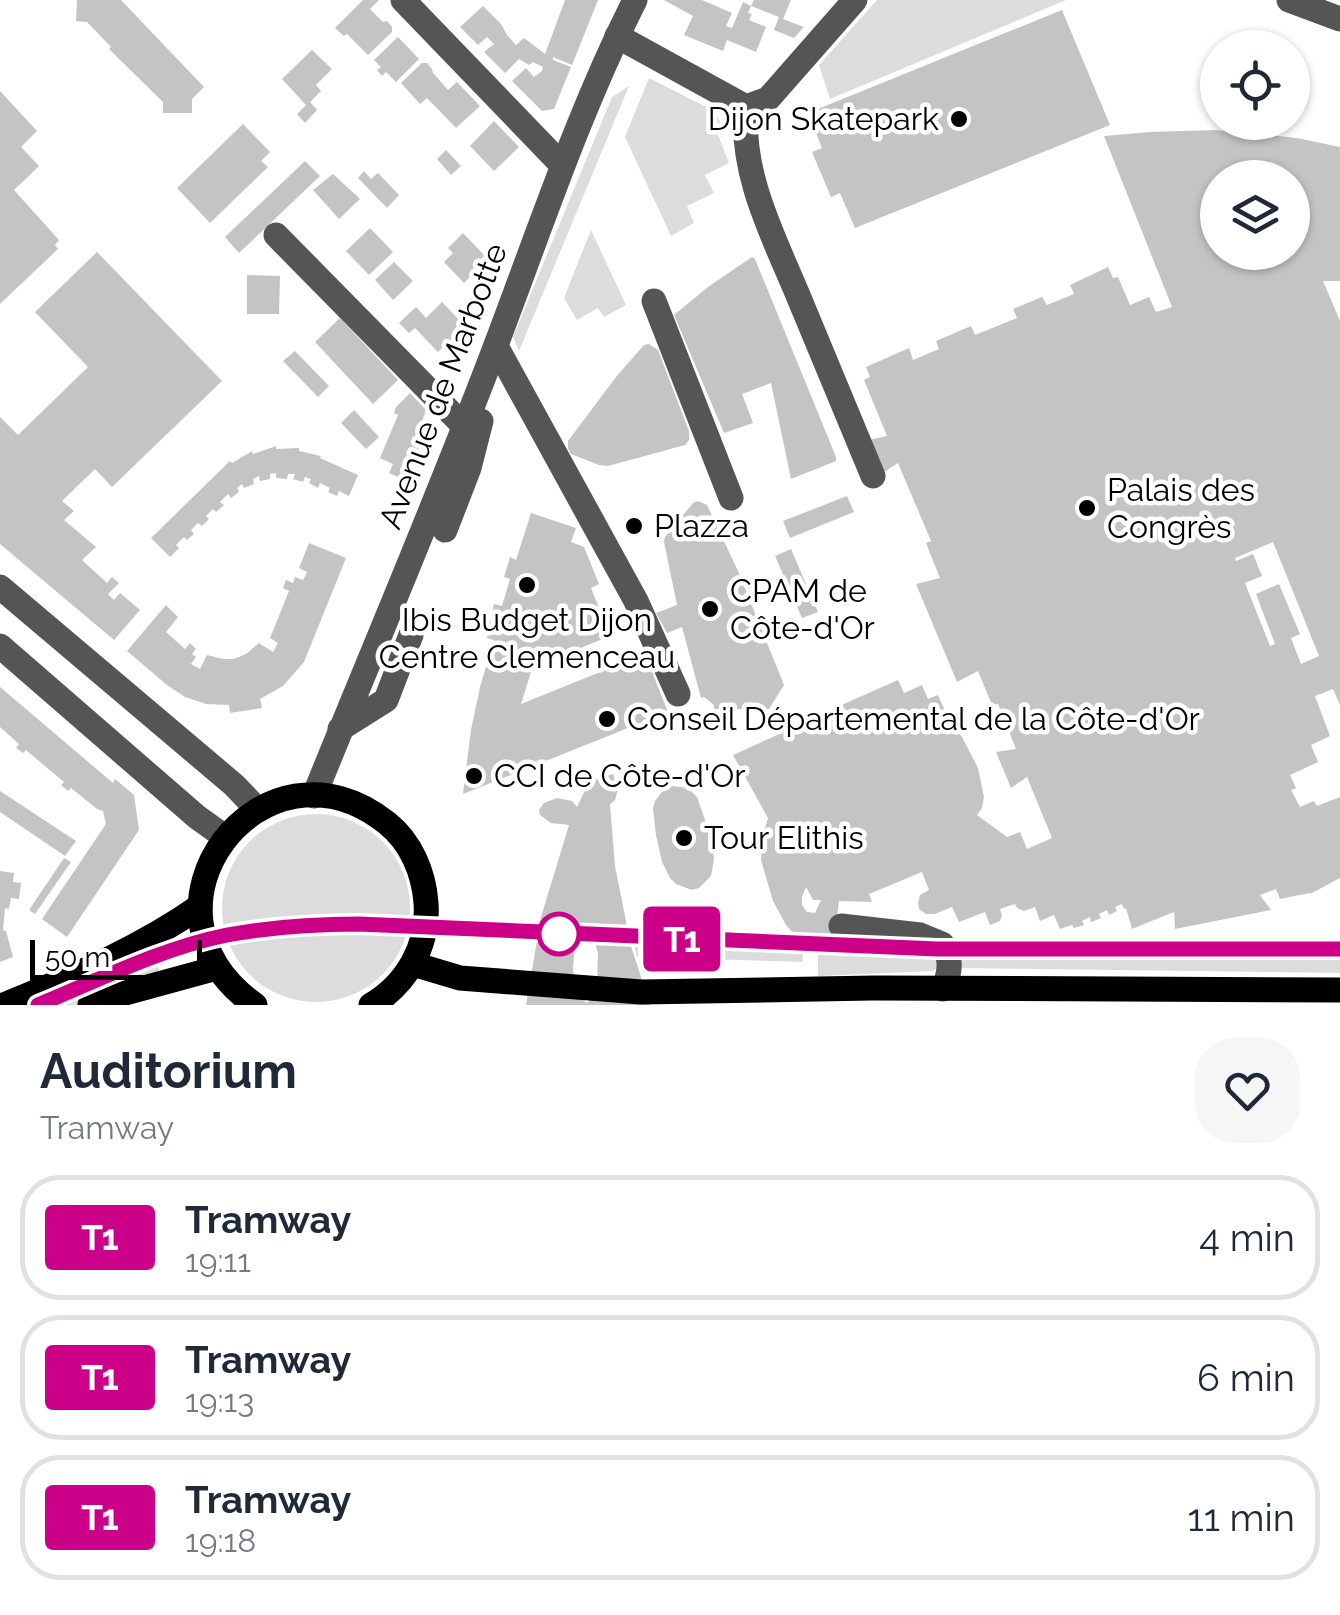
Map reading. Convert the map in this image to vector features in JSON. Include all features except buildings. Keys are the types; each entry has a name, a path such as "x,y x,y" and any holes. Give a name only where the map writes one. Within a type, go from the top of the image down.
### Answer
{"main road":[{"path":"255,1005 228,982 204,941 200,906 204,877 225,837 246,818 285,799 314,796 357,804 376,814 393,828 412,854 424,884 423,937 413,964 378,1003"},
{"path":"4,1005 110,961 200,906"},
{"path":"413,964 460,978 641,992 875,996 943,989 1119,998 1340,990"},
{"path":"90,1005 217,968"}],"street":[{"path":"403,0 562,165"},
{"name":"Avenue de Marbotte","path":"314,796 442,484 562,165 635,0"},
{"path":"617,36 746,107 768,99 855,0"},
{"path":"1289,0 1340,18"},
{"path":"746,107 746,153 762,205 872,476"},
{"path":"276,235 464,426"},
{"path":"654,301 731,498"},
{"path":"496,346 636,601 678,694"},
{"path":"446,530 482,417 482,380"},
{"path":"0,586 234,785 258,810"},
{"path":"340,729 386,700 412,635"},
{"path":"0,646 225,837"},
{"path":"841,926 920,935 942,944 949,958 943,989"}],"shaded area":[{"path":"877,0 1066,0 830,99 819,65"},
{"path":"649,78 716,112 720,122 718,135 729,163 705,175 714,193 687,206 694,223 671,236 625,137"},
{"path":"629,86 519,351 513,337 612,97"},
{"path":"591,230 626,305 604,317 598,308 577,320 564,298"},
{"path":"316,814 352,821 383,841 403,872 410,908 403,944 383,975 352,995 316,1002 280,995 249,975 229,944 222,908 229,872 249,841 280,821"},
{"path":"631,931 795,940 802,946 803,962 637,957"},
{"path":"838,933 935,944 940,966 933,971 818,976 818,948"},
{"path":"952,943 1340,945 1340,973 954,968"},
{"path":"151,945 161,976 109,990 74,1005 22,1005"}],"tram line":[{"path":"39,1005 179,948 228,935 293,926 359,924 937,949 1340,949"},
{"name":"T1","path":"38,1005 204,941 304,925 359,924 937,949 1340,949"}],"place":[{"name":"Dijon Skatepark","path":"959,119"},
{"name":"Palais des Congrès","path":"1087,508"},
{"name":"Plazza","path":"634,526"},
{"name":"Ibis Budget Dijon Centre Clemenceau","path":"527,585"},
{"name":"CPAM de Côte-d'Or","path":"710,609"},
{"name":"Conseil Départemental de la Côte-d'Or","path":"607,719"},
{"name":"CCI de Côte-d'Or","path":"474,776"},
{"name":"Tour Elithis","path":"684,838"}]}
